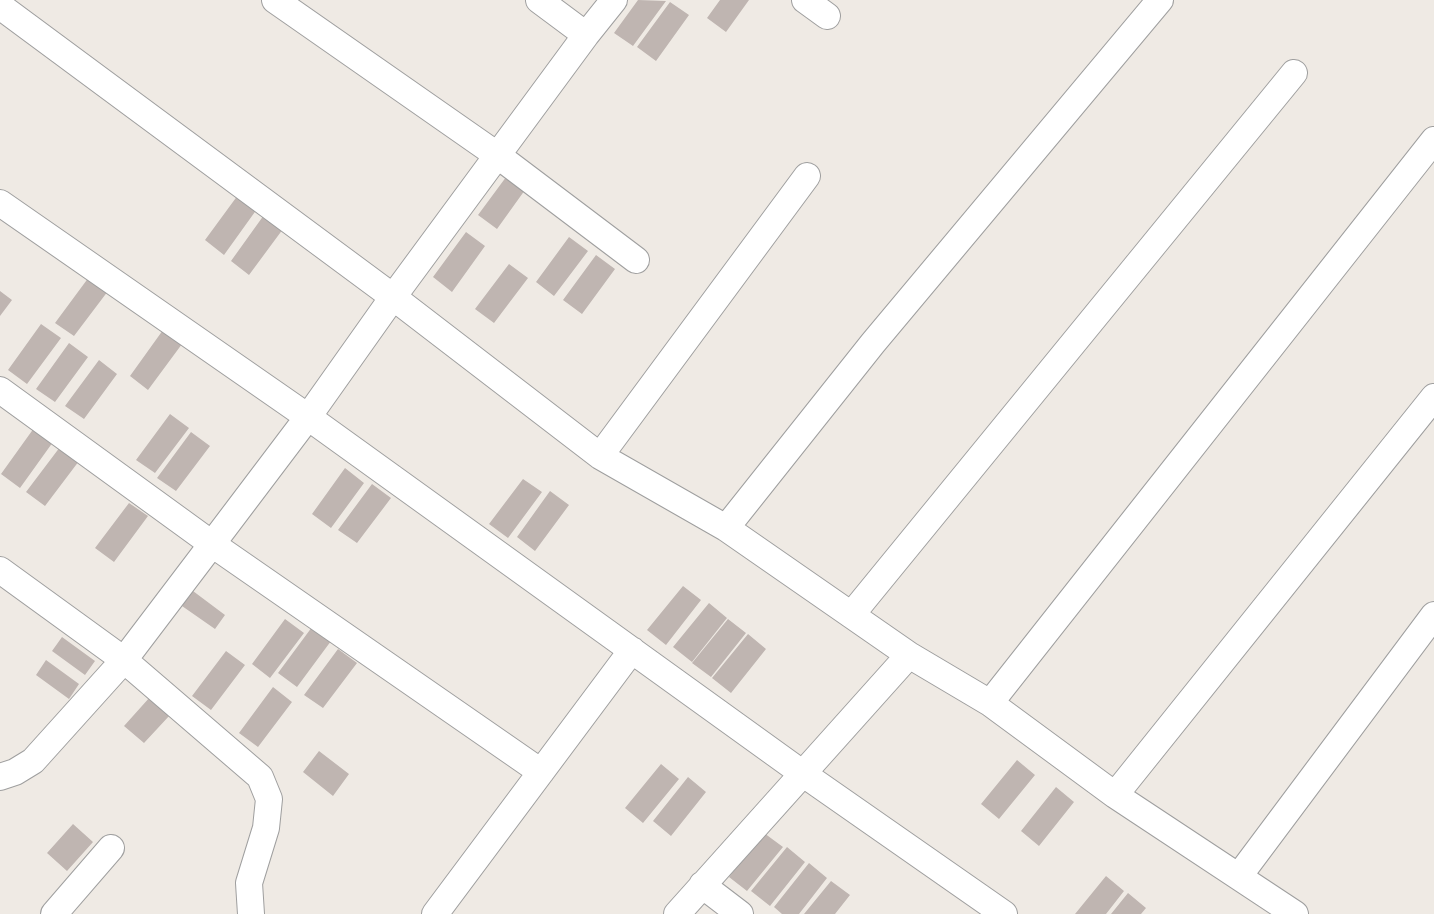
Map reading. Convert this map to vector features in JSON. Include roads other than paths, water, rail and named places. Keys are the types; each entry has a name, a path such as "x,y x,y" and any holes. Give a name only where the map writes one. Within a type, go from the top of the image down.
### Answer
{"street":[{"path":"275,0 497,156 636,260"},
{"path":"539,0 586,35"},
{"path":"0,777 15,772 33,761 124,660 308,417 393,297 586,35 614,0"},
{"path":"805,0 828,16"},
{"path":"726,528 880,335 1160,0"},
{"path":"0,6 393,297 600,456 726,528 852,614 909,656 990,703 1115,795 1295,914"},
{"path":"852,614 1294,74"},
{"path":"990,703 1434,140"},
{"path":"600,456 807,176"},
{"path":"0,203 308,417 802,773 1004,914"},
{"path":"0,390 212,544 541,772"},
{"path":"1115,795 1434,397"},
{"path":"0,570 124,660 260,777 268,799 266,828 248,883 251,914"},
{"path":"1239,876 1434,615"},
{"path":"435,914 632,650"},
{"path":"677,914 909,656"},
{"path":"54,914 111,848"},
{"path":"702,885 740,914"}]}
